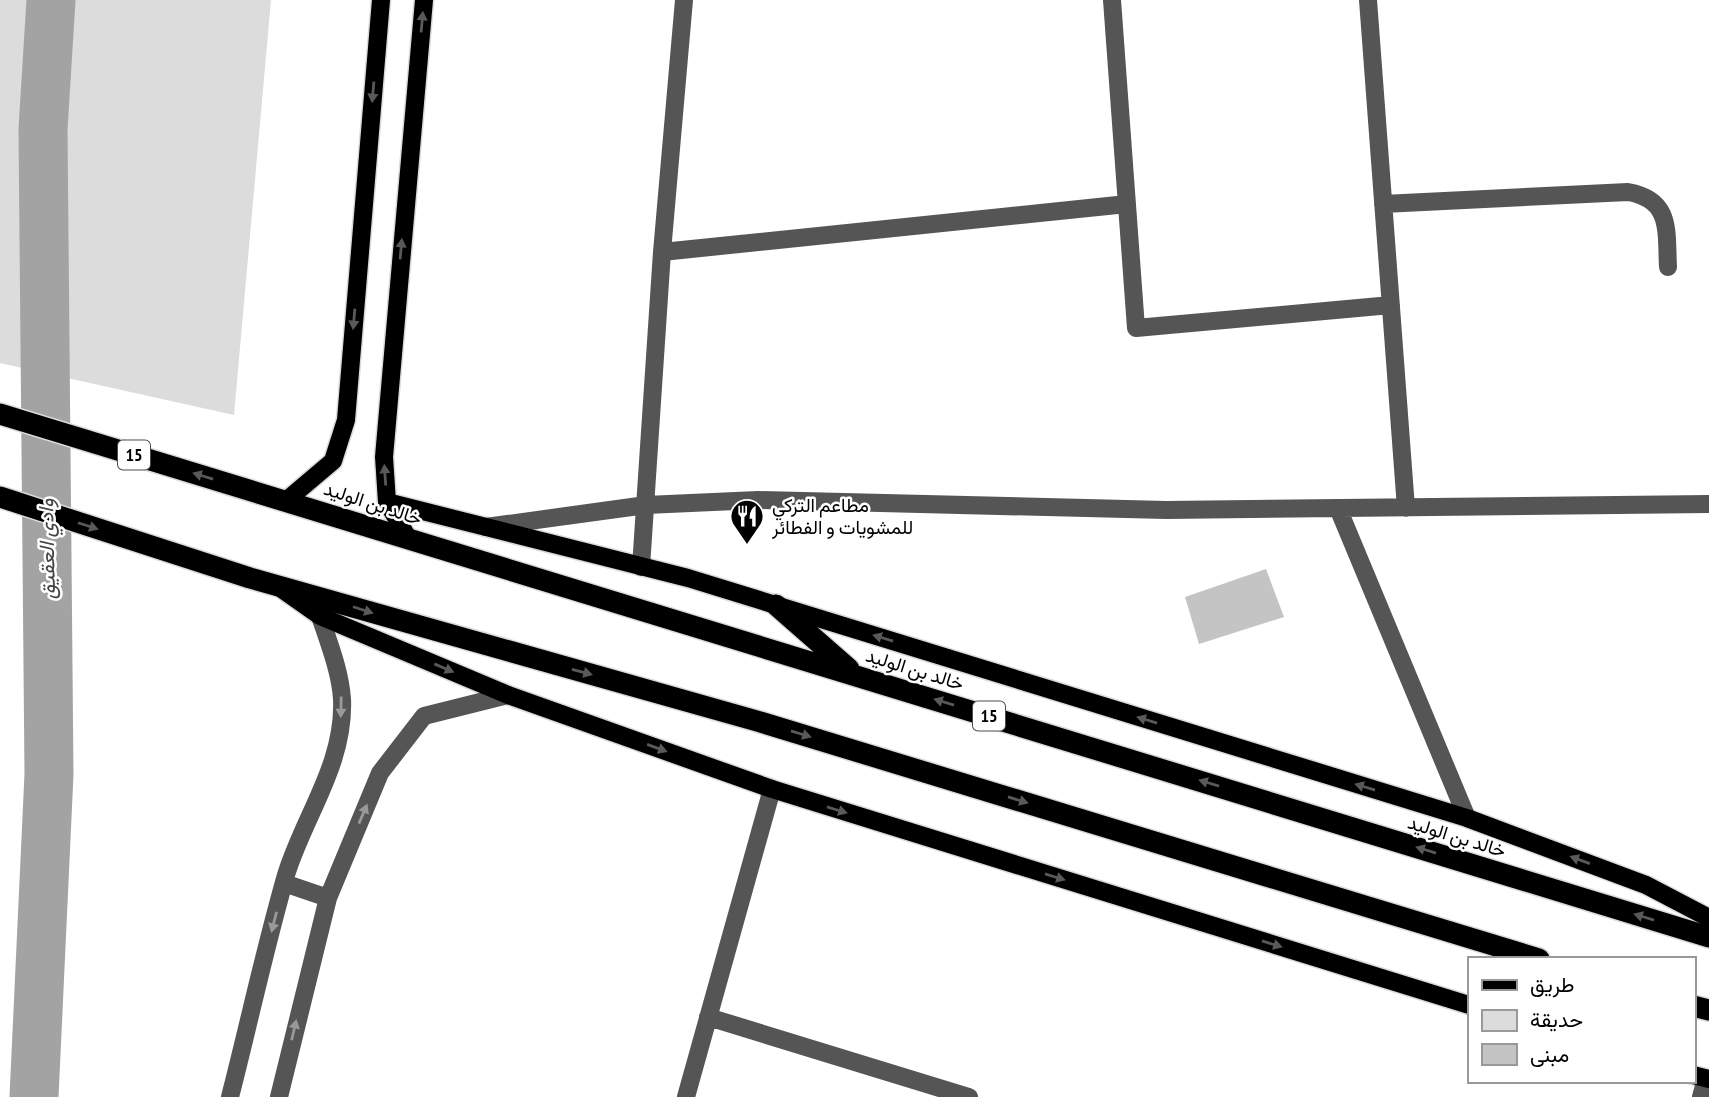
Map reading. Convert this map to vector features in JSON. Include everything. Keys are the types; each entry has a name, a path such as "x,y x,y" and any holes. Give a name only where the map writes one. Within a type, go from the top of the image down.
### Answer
{"highway":[{"name":"15","path":"0,414 278,498"},
{"path":"0,497 250,578 757,720 1532,957"},
{"name":"خالد بن الوليد","path":"278,498 1709,937"},
{"path":"776,605 856,675"}],"main road":[{"path":"278,498 332,461 346,421 381,0"},
{"path":"408,538 387,502 386,418 424,0"},
{"path":"387,502 641,567 776,605 1467,818 1646,885 1709,918"},
{"path":"274,584 320,616 508,695 772,789 1468,1005"}],"street":[{"path":"641,567 662,252 684,0"},
{"path":"1112,0 1136,328 1391,305"},
{"path":"1367,0 1406,508"},
{"path":"1383,204 1628,192 1646,195 1658,205 1666,222 1668,267"},
{"path":"662,252 1127,204"},
{"path":"481,527 646,505 758,500 1166,510 1709,503"},
{"path":"1338,508 1467,818"},
{"path":"230,1097 284,883 326,784 340,736 342,698 334,659 313,594"},
{"path":"279,1097 328,898 380,773 424,716 508,695"},
{"path":"686,1097 772,789"},
{"path":"284,883 328,898"},
{"path":"708,1017 969,1097"},
{"path":"1701,1097 1703,1078"}],"green space":[{"path":"0,0 271,0 234,415 0,363"}],"building":[{"path":"1266,569 1284,617 1199,644 1185,597"}],"waterway":[{"name":"وادي العقيق","path":"34,1097 49,774 43,129 51,0"}],"place":[{"name":"مطاعم التركي للمشويات و الفطائر","path":"747,546"}]}
